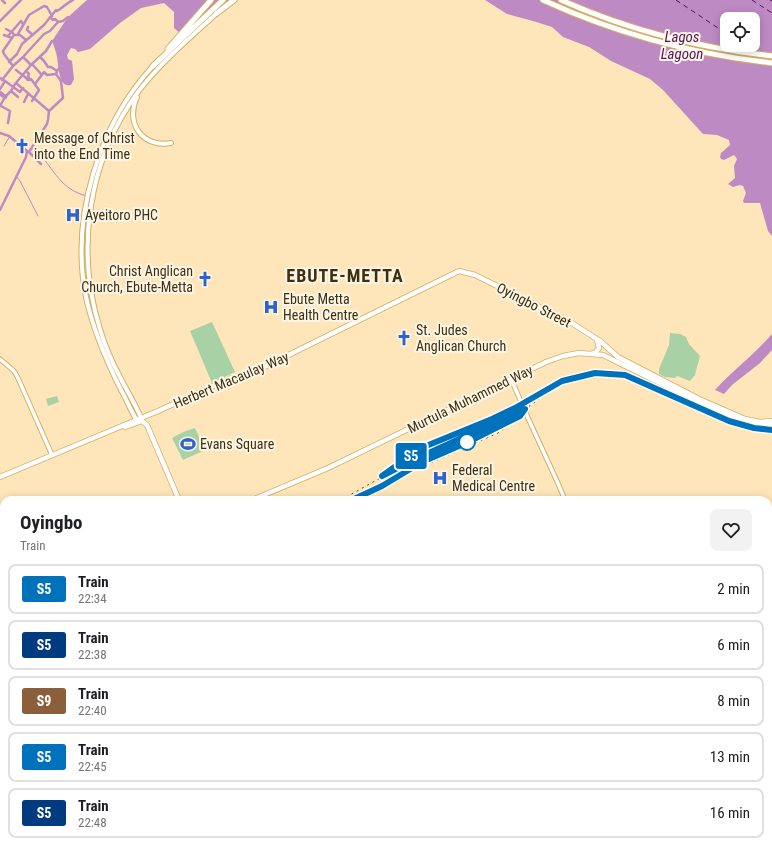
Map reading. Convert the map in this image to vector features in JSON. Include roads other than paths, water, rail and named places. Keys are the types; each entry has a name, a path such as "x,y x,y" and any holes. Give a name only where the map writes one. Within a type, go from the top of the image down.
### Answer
{"highway":[{"path":"153,66 211,0"},
{"path":"153,66 223,0"},
{"path":"216,13 230,0"},
{"path":"216,13 234,0"},
{"path":"542,0 611,28 677,47 715,55 772,63"},
{"path":"561,0 601,16 658,35 721,49 772,56"},
{"name":"Herbert Macaulay Way","path":"0,478 52,455 139,420 229,379 256,371 418,292 456,271"},
{"name":"Oyingbo Street","path":"456,271 475,275 570,322 595,338 618,357 645,372 738,417 753,421 772,421"},
{"path":"591,354 596,352 599,348 595,338"},
{"path":"608,349 602,349 603,355 727,416 751,424 772,424"},
{"name":"Murtula Muhammed Way","path":"262,496 328,468 551,360 572,354 603,355"},
{"path":"139,420 148,427 178,496"},
{"name":"Herbert Macaulay Way","path":"0,478 139,420"}],"main road":[{"path":"92,186 111,138 131,102 143,85 216,13"},
{"path":"139,420 108,351 93,304 87,260 88,208 92,186 103,148 112,126 129,96 153,66"},
{"path":"143,85 133,106 135,126 140,134 148,141 156,144 171,143"}],"street":[{"path":"427,419 434,418 548,364 578,355 591,354"},
{"path":"0,358 14,371 18,378 52,455"},
{"path":"512,381 563,496"}],"water":[{"path":"87,0 233,0 188,40 174,28 174,12 164,3 141,8 120,23 90,49 78,52 71,48 67,55 68,59 72,61 74,79 71,85 67,85 61,80 57,55 52,41 68,17"},
{"name":"Lagos Lagoon","path":"485,0 772,0 772,236 768,231 760,203 744,203 743,201 746,193 743,186 740,185 733,187 728,184 735,178 734,166 737,159 734,155 724,160 720,157 721,153 730,145 729,140 717,135 703,134 663,90 650,79 611,61 589,47 563,37 552,27 507,14"},
{"path":"772,334 772,350 760,363 732,385 724,394 715,390 758,349"}],"waterway":[{"path":"2,0 5,3"},
{"path":"0,21 21,0"},
{"path":"9,62 17,54 22,44 44,25 56,10 59,10 73,0"},
{"path":"18,34 29,15 44,6 47,7 52,16"},
{"path":"50,17 58,22"},
{"path":"2,80 13,66 44,34 50,31 58,22 63,21 68,17"},
{"path":"8,36 21,21 23,24"},
{"path":"28,27 27,30 33,35"},
{"path":"6,29 14,35 20,35 26,40"},
{"path":"4,35 12,38"},
{"path":"13,66 3,51 14,35"},
{"path":"0,106 15,84 31,65 46,51 52,41"},
{"path":"23,57 31,65"},
{"path":"40,57 48,67 51,67 57,71"},
{"path":"32,64 42,75"},
{"path":"0,210 26,157 27,151 29,152 47,124 49,111 63,98 61,81 56,74 60,67"},
{"path":"16,70 28,80 31,79 39,90 32,101"},
{"path":"26,71 29,74 28,76 30,80"},
{"path":"35,84 44,72 47,75 56,74"},
{"path":"0,78 5,81 0,89"},
{"path":"5,81 20,92 23,88"},
{"path":"16,83 49,111"},
{"path":"11,91 18,97"},
{"path":"0,93 5,97"},
{"path":"24,102 28,94"},
{"path":"1,106 10,111 8,123"},
{"path":"0,133 9,136 27,151"},
{"path":"4,146 10,136"},
{"path":"32,147 62,182 77,193 87,196"},
{"path":"29,152 41,164"},
{"path":"16,176 38,216"}],"railway":[{"path":"348,496 409,462 524,410 554,388 579,378 592,376 608,375 623,377 698,407 728,422 743,427 772,432"},
{"path":"504,413 534,397"},
{"path":"364,496 424,466 500,432 517,417"},
{"path":"403,461 426,446 477,425"}],"train":[{"name":"S5","path":"361,496 395,479 413,466 468,442 520,416 525,409 409,462 382,476 426,446 492,419 515,408 562,381 595,373 625,375 729,421 754,428 772,430"}],"place":[{"name":"Message of Christ into the End Time","path":"22,146"},
{"name":"Ayeitoro PHC","path":"73,215"},
{"name":"Christ Anglican Church, Ebute-Metta","path":"205,279"},
{"name":"Ebute Metta Health Centre","path":"271,307"},
{"name":"St. Judes Anglican Church","path":"404,338"},
{"name":"Evans Square","path":"188,444"},
{"name":"Federal Medical Centre","path":"440,478"}],"district":[{"name":"EBUTE-METTA","path":"345,276"}]}
